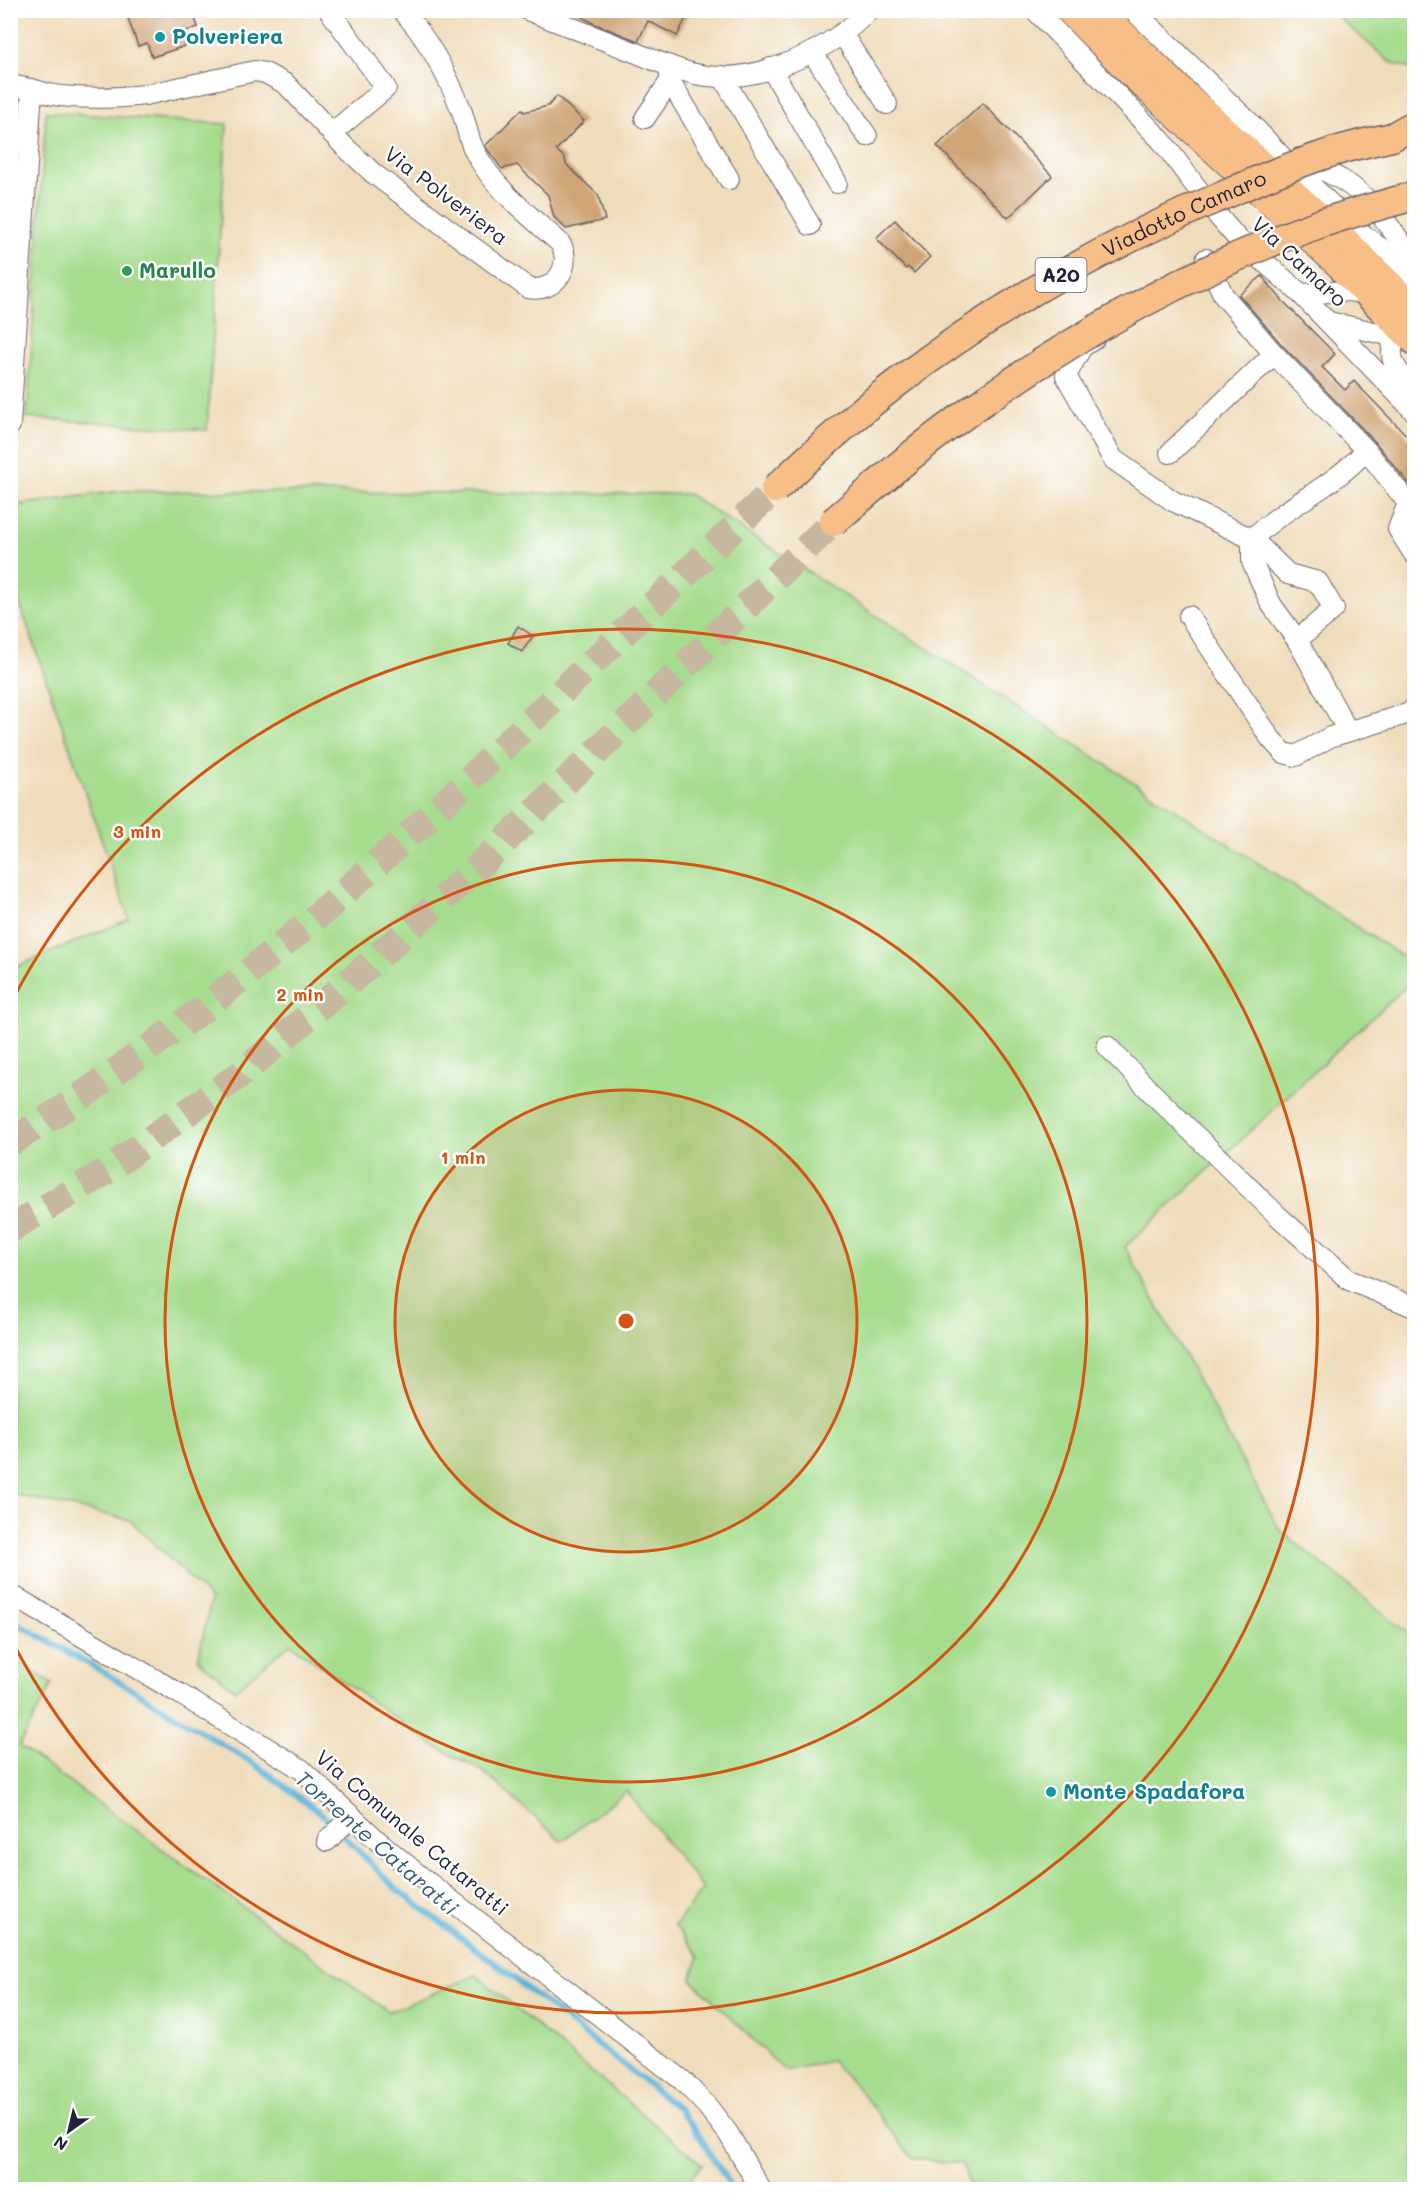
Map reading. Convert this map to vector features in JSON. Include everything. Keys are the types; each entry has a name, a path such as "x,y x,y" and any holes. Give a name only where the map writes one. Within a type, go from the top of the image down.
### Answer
{"highway":[{"name":"Viadotto Camaro","path":"775,489 825,442 897,383 987,321 1061,275 1160,223 1279,171 1407,131"},
{"path":"833,522 903,462 988,399 1057,354 1144,303 1207,272 1318,224 1414,196"},
{"path":"1353,285 1409,302"}],"main road":[{"path":"1068,10 1131,74 1353,285"},
{"path":"1099,10 1180,89 1343,238 1409,302"}],"street":[{"path":"329,10 386,88 332,133"},
{"name":"Via Polveriera","path":"10,86 60,96 129,97 255,71 265,73 278,78 295,92 332,133 374,174 528,288 534,289 550,285 563,270 566,260 565,250 498,186 470,142 464,118 440,65 402,10"},
{"path":"527,10 670,73 722,76 755,73 812,52 843,35 869,10"},
{"name":"Via Camaro","path":"1035,10 1161,140 1237,238 1338,328 1414,411"},
{"path":"1133,10 1357,230 1387,253 1409,302"},
{"path":"843,35 887,104"},
{"path":"812,52 867,136"},
{"path":"771,68 837,183"},
{"path":"645,118 670,73"},
{"path":"670,73 729,179"},
{"path":"722,76 810,225"},
{"path":"10,425 16,243 32,89"},
{"path":"1253,126 1294,155 1342,180 1361,194 1384,217 1396,238 1409,302 1391,354 1392,361 1414,391"},
{"path":"1297,640 1334,609 1318,582 1288,574 1252,539 1173,501 1113,459 1066,376 1082,347 1206,259 1224,296 1274,354 1366,450 1408,503 1398,529 1414,554"},
{"path":"1301,294 1353,285 1338,328"},
{"path":"1338,328 1409,302"},
{"path":"1170,453 1274,354"},
{"path":"1348,731 1297,640 1270,604 1252,562 1252,539 1268,524 1352,467 1366,450"},
{"path":"1189,616 1271,739 1284,753 1296,756 1330,737 1410,712 1414,708"},
{"path":"1107,1046 1277,1215 1349,1280 1414,1307"},
{"name":"Via Comunale Cataratti","path":"10,1594 180,1694 301,1769 420,1876 682,2080 707,2106 728,2133 761,2190"},
{"path":"327,1841 352,1816"}],"green space":[{"path":"1331,11 1414,11 1414,70 1390,62"},
{"name":"Marullo","path":"46,112 227,124 207,430 27,418"},
{"path":"120,491 688,494 1414,964 1414,979 1125,1247 1280,1530 1414,1638 1414,2189 971,2189 962,2164 912,2158 861,2092 831,2061 785,2071 691,1979 699,1956 675,1926 703,1888 626,1791 562,1841 481,1770 435,1746 290,1644 235,1690 198,1660 211,1599 130,1520 11,1494 11,969 129,919 11,578 10,506"},
{"path":"10,1656 52,1684 19,1746 389,2012 476,1975 702,2164 682,2190 11,2189"}],"building":[{"name":"Polveriera","path":"125,10 192,10 198,27 184,32 188,45 152,57 147,43 138,46"},
{"path":"570,10 690,10 677,36 648,21 638,41 595,24"},
{"path":"557,96 584,121 556,150 565,158 566,164 598,195 605,220 566,229 554,217 548,195 517,165 502,169 485,146 522,109 524,112 548,106"},
{"path":"983,103 1052,176 1008,218 937,146"},
{"path":"895,220 930,257 914,273 908,267 906,269 876,238"},
{"path":"1262,276 1281,299 1335,354 1322,367 1345,390 1354,381 1414,443 1414,490 1375,442 1283,346 1239,295"},
{"path":"518,626 533,636 522,652 508,643"}],"waterway":[{"name":"Torrente Cataratti","path":"10,1619 110,1676 256,1765 323,1815 394,1887 501,1968 679,2109 700,2137 733,2190"}],"tunnel":[{"path":"10,1143 72,1103 203,1009 313,920 436,811 775,489"},
{"path":"10,1229 105,1172 242,1073 355,977 475,870 833,522"}],"place":[{"name":"Polveriera","path":"160,37"},
{"name":"Marullo","path":"127,271"},
{"name":"Monte Spadafora","path":"1051,1792"}]}
